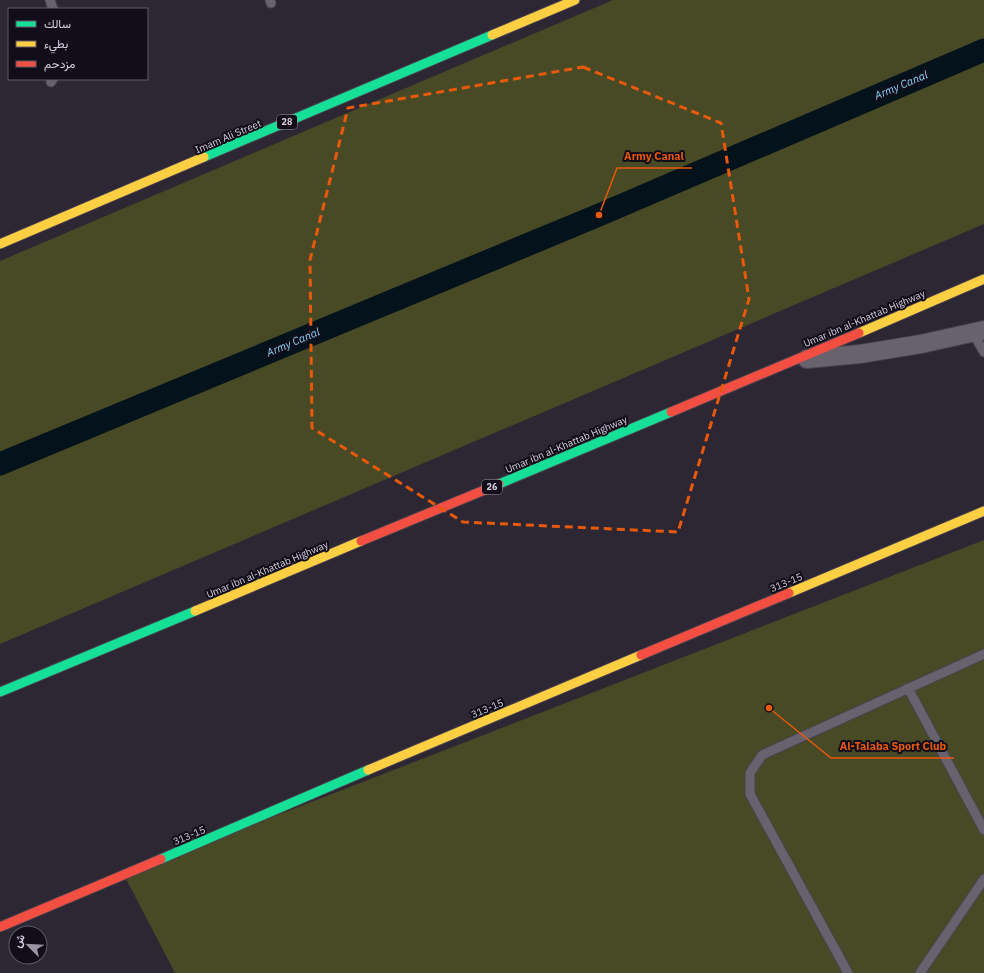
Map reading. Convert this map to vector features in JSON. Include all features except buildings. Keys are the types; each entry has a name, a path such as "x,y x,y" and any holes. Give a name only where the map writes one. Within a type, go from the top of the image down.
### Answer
{"main road":[{"name":"Imam Ali Street","path":"0,244 575,0"},
{"name":"Umar ibn al-Khattab Highway","path":"0,692 796,360 984,279"},
{"name":"313-15","path":"0,927 396,758 984,511"}],"street":[{"path":"796,360 860,354 921,344 978,331"}],"lane":[{"path":"978,331 984,352"},
{"path":"848,973 750,794 750,773 762,755 984,654"},
{"path":"908,688 984,830"},
{"path":"920,973 984,879"}],"highlighted area":[{"path":"583,67 721,123 749,299 678,532 463,522 312,428 310,260 348,108"}],"green space":[{"path":"613,0 984,0 984,224 0,644 0,261"},
{"path":"984,540 984,973 175,973 124,875"}],"waterway":[{"name":"Army Canal","path":"0,464 599,215 984,50"}],"traffic: fast":[{"path":"204,157 492,35"},
{"path":"499,484 671,412"},
{"path":"0,692 195,611"},
{"path":"161,859 368,770"}],"traffic: slow":[{"path":"492,35 575,0"},
{"path":"0,244 204,157"},
{"path":"859,333 984,279"},
{"path":"789,593 984,511"},
{"path":"195,611 361,541"},
{"path":"368,770 641,655"}],"traffic: jam":[{"path":"671,412 859,333"},
{"path":"361,541 499,484"},
{"path":"641,655 789,593"},
{"path":"0,927 161,859"}],"place":[{"name":"Army Canal","path":"599,215"},
{"name":"Al-Talaba Sport Club","path":"769,708"}]}
